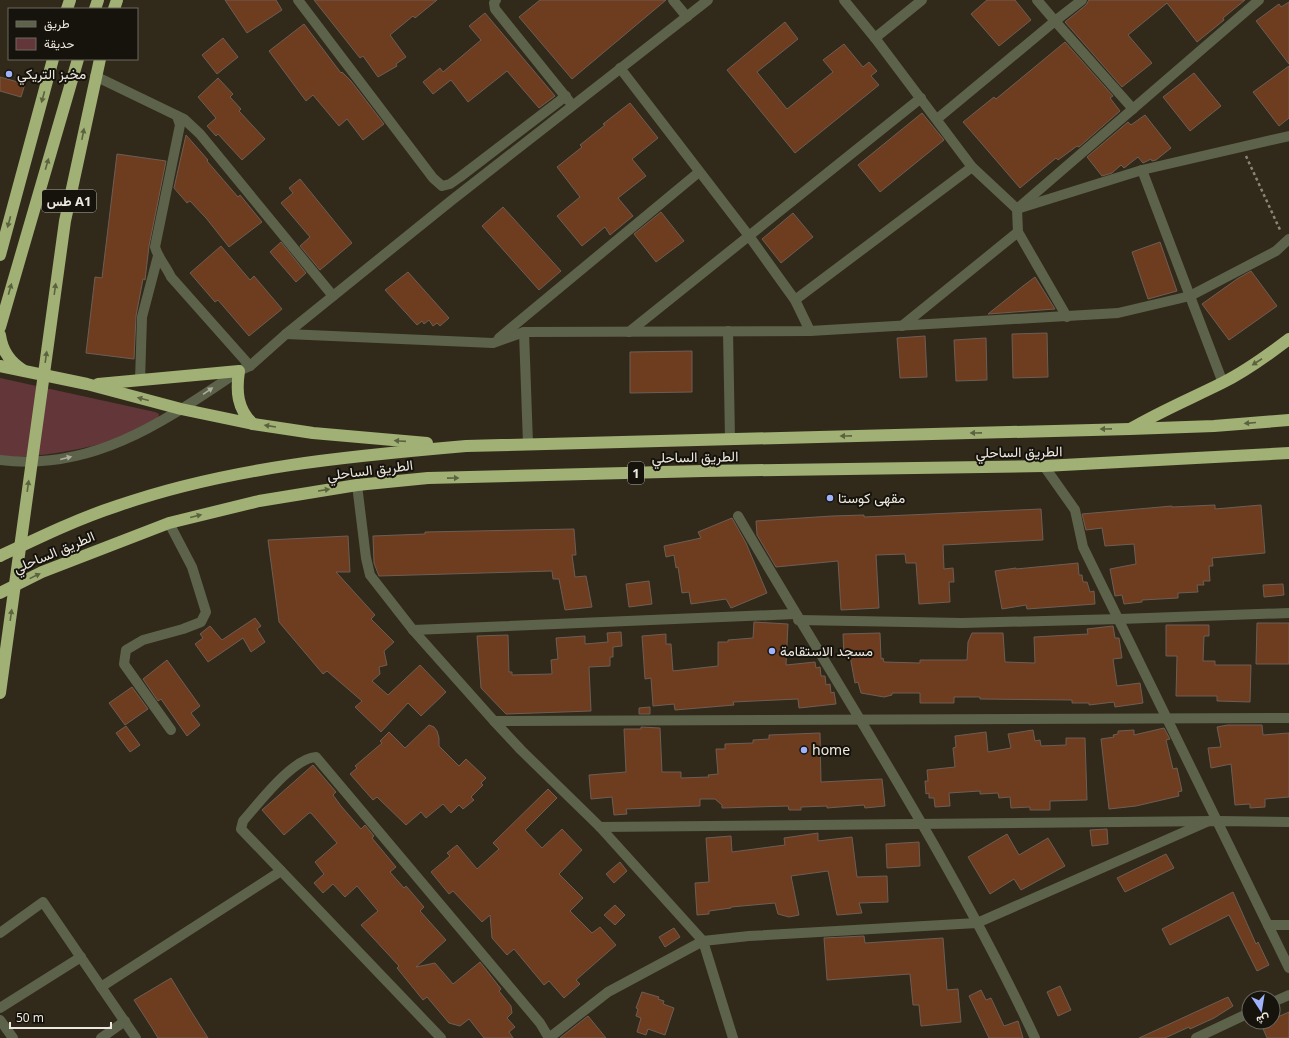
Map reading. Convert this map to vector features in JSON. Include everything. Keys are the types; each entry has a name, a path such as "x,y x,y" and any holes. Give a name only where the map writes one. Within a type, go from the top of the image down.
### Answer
{"highway":[{"path":"0,255 53,60"},
{"path":"0,327 78,60"},
{"name":"طس A1","path":"0,693 65,221 95,76 100,60"},
{"path":"0,334 1,343 6,355 14,365 26,372"},
{"path":"1130,429 1157,414 1223,383 1258,362 1289,339"},
{"path":"0,366 87,384 181,409 253,424 313,433 466,446"},
{"path":"87,384 140,381 244,368 237,392 243,411 253,424"},
{"name":"الطريق الساحلي","path":"0,556 49,533 117,506 199,483 289,465 373,454 466,446 1130,429 1214,426 1289,420"},
{"name":"الطريق الساحلي","path":"0,593 50,569 169,523 259,501 357,485 428,478 703,471 1044,466 1289,453"}],"street":[{"path":"298,0 433,178 442,186 450,184 460,177 566,96"},
{"path":"496,0 494,3 495,9 573,105"},
{"path":"673,0 687,17"},
{"path":"0,460 24,463 61,460 106,448 146,430 181,409 244,368 573,105 708,0"},
{"path":"844,0 921,98 972,167 1016,209 1018,232 1067,317"},
{"path":"875,38 922,0"},
{"path":"1037,0 1133,110"},
{"path":"937,119 1082,0"},
{"path":"1016,209 1133,110 1259,0"},
{"path":"620,68 749,236 795,300 810,331"},
{"path":"95,76 184,119 200,134 333,296"},
{"path":"629,332 921,98"},
{"path":"178,116 180,125 155,247 158,256 164,263 170,277 244,368"},
{"path":"1016,209 1142,170 1289,136"},
{"path":"795,300 972,167"},
{"path":"1142,170 1223,383"},
{"path":"493,343 699,172"},
{"path":"902,326 1018,232"},
{"path":"286,334 493,343 524,332 810,331 1118,313 1190,296 1276,250 1288,241"},
{"path":"140,381 142,317 158,256"},
{"path":"524,332 528,444"},
{"path":"728,332 730,439"},
{"path":"1044,466 1075,510 1083,547 1168,720 1214,821 1289,968"},
{"path":"357,485 366,558 370,575 412,630 494,721 521,750 600,827 703,942 733,1038"},
{"path":"738,516 797,617 923,824 1008,980 1035,1038"},
{"path":"169,523 192,567 206,612 201,622 183,629 143,640 126,650 124,664 171,730"},
{"path":"412,630 797,617 962,623 1120,620 1289,613"},
{"path":"494,721 1168,720 1289,718"},
{"path":"441,1038 241,829 243,821 294,766 308,757 316,757 540,1023 549,1038 608,992 703,942 748,936 977,923 1214,821"},
{"path":"600,827 1214,821 1289,822"},
{"path":"101,987 281,871"},
{"path":"0,933 43,902 136,1038"},
{"path":"1268,925 1289,925"},
{"path":"0,1008 81,956"},
{"path":"1196,1038 1207,1036 1241,1017"},
{"path":"0,1020 13,1038"},
{"path":"101,1038 125,1021"}],"path":[{"path":"1242,147 1269,210 1288,241"}],"green space":[{"path":"0,378 155,412 159,414 158,419 113,440 88,447 41,455 11,457 0,456"}],"building":[{"path":"225,0 276,0 282,10 247,33"},
{"path":"314,0 437,0 415,18 413,16 390,35 406,57 396,64 397,66 378,77 363,56 360,58"},
{"path":"540,0 666,0 572,79 519,17"},
{"path":"987,0 1015,0 1031,20 999,46 971,14"},
{"path":"1089,0 1245,0 1223,18 1224,20 1197,42 1167,3 1128,35 1152,63 1122,87 1065,22 1086,5"},
{"path":"1289,2 1289,64 1256,21 1279,4 1281,7"},
{"path":"485,13 555,96 539,108 507,71 468,102 451,80 433,94 423,82 440,68 443,72 481,40 469,26"},
{"path":"785,22 798,39 757,72 787,109 833,72 823,60 844,44 863,67 869,62 877,71 871,76 879,85 795,153 727,70"},
{"path":"304,24 341,73 342,72 351,81 384,124 363,140 347,119 339,126 313,95 306,101 269,51"},
{"path":"223,38 238,57 217,74 202,55"},
{"path":"1065,42 1113,96 1110,98 1120,111 1079,147 1077,146 1058,160 1056,158 1020,188 963,122 994,97 996,99"},
{"path":"1289,66 1289,118 1279,126 1253,92"},
{"path":"1194,73 1221,106 1190,131 1163,97"},
{"path":"0,77 25,84 21,97 0,91"},
{"path":"218,78 233,94 230,97 241,109 239,111 265,139 242,160 218,134 216,136 207,126 216,118 198,97"},
{"path":"630,103 658,138 632,159 646,176 618,198 633,216 610,235 605,227 582,246 557,216 580,197 557,167 582,147 580,145 605,125 603,124"},
{"path":"922,113 944,140 880,192 858,165"},
{"path":"1145,115 1171,148 1156,160 1152,161 1151,159 1143,163 1138,157 1124,168 1121,165 1112,173 1102,176 1087,157 1128,122 1131,125"},
{"path":"186,135 238,197 240,195 262,222 229,247 206,218 190,201 187,203 174,188"},
{"path":"117,154 166,161 149,246 145,280 143,279 136,316 134,359 86,353 95,277 102,278"},
{"path":"300,179 352,243 320,270 300,246 310,237 281,203 293,193 289,188"},
{"path":"503,207 561,271 539,290 482,226"},
{"path":"661,212 684,241 656,262 634,234"},
{"path":"793,213 813,237 781,263 762,239"},
{"path":"281,242 306,273 296,282 270,252"},
{"path":"1160,242 1177,291 1148,299 1132,252"},
{"path":"221,246 250,280 254,276 282,309 249,336 218,300 215,302 190,273"},
{"path":"1251,271 1277,306 1229,340 1202,304"},
{"path":"408,272 449,318 440,326 437,323 433,326 429,320 424,324 422,321 417,325 385,290"},
{"path":"1035,277 1055,309 988,314 1023,286"},
{"path":"1047,333 1048,377 1013,378 1012,334"},
{"path":"925,336 927,377 900,378 897,338"},
{"path":"986,338 987,380 956,381 954,340"},
{"path":"692,351 692,392 630,393 630,352"},
{"path":"1215,505 1215,509 1261,505 1265,553 1212,558 1213,566 1209,566 1210,581 1203,581 1204,585 1197,585 1198,592 1178,593 1178,598 1142,600 1142,602 1124,604 1122,595 1115,596 1110,569 1136,564 1134,544 1105,546 1102,528 1086,530 1082,514 1172,506"},
{"path":"1041,509 1043,540 943,545 944,569 953,568 954,582 949,582 950,602 919,604 916,563 906,563 905,554 876,555 879,608 841,610 838,561 776,567 757,535 756,521 832,516 864,515 864,517"},
{"path":"732,518 746,543 767,593 731,608 726,599 691,604 689,592 682,593 678,567 676,568 674,555 666,557 664,546 701,538 698,532"},
{"path":"574,529 576,555 572,555 575,577 586,576 592,607 565,610 559,579 553,579 552,571 379,576 374,563 373,536 425,534 425,532"},
{"path":"348,536 350,572 336,572 375,615 371,619 394,642 384,651 387,665 379,667 380,674 372,681 388,695 420,665 446,692 421,716 408,703 381,732 355,707 362,701 327,671 323,674 279,622 268,540"},
{"path":"1078,563 1079,575 1082,575 1083,582 1087,582 1090,592 1094,591 1095,604 1027,609 1026,605 1002,609 995,571"},
{"path":"649,581 652,604 629,607 626,584"},
{"path":"1283,584 1284,595 1264,597 1263,585"},
{"path":"255,618 261,626 257,629 265,642 251,652 243,638 208,662 195,644 203,638 200,634 210,626 222,640"},
{"path":"754,622 788,624 786,665 815,662 816,668 820,667 821,676 825,676 826,685 830,684 831,693 834,692 836,704 799,708 798,699 733,702 734,705 675,710 674,704 653,706 651,678 645,679 642,636 666,634 666,644 671,644 673,671 718,666 718,642 753,638"},
{"path":"1257,623 1289,623 1289,664 1256,664"},
{"path":"1166,625 1209,625 1209,636 1204,636 1203,661 1215,661 1215,665 1251,665 1250,702 1217,701 1217,696 1176,696 1177,656 1166,656"},
{"path":"1113,626 1115,638 1119,638 1122,658 1113,659 1117,686 1140,683 1143,703 1115,707 1114,702 1089,705 1089,703 1072,703 1072,700 980,699 980,697 954,697 954,703 920,703 920,693 892,693 892,695 884,697 861,693 858,682 855,683 850,656 844,657 843,634 880,633 881,659 883,658 884,662 920,663 920,660 967,660 968,642 972,633 1003,633 1005,662 1035,663 1034,637 1088,634 1087,629"},
{"path":"621,632 622,646 613,647 613,657 610,657 610,666 589,667 591,711 506,714 481,688 477,636 508,635 509,672 512,672 512,675 552,674 551,660 558,659 556,638 585,636 585,644 608,642 607,633"},
{"path":"167,660 200,706 191,713 200,725 187,736 161,699 158,701 143,679"},
{"path":"132,687 148,709 125,725 109,703"},
{"path":"650,707 650,714 639,714 639,708"},
{"path":"429,725 434,727 437,731 439,746 459,766 466,759 486,778 481,783 483,785 471,797 474,800 463,809 459,805 451,813 443,804 426,818 421,812 406,825 377,797 373,800 350,774 357,768 355,766 382,743 380,741 389,732 405,748"},
{"path":"1228,725 1262,725 1263,735 1289,733 1289,797 1265,799 1265,807 1250,808 1250,804 1235,805 1231,764 1211,768 1208,748 1221,747 1217,727"},
{"path":"126,726 140,745 130,752 116,733"},
{"path":"641,727 660,728 662,772 681,772 681,778 709,777 708,775 718,774 716,749 725,749 725,744 753,743 753,740 769,739 769,735 820,733 821,782 882,779 885,806 865,808 864,805 827,808 827,806 801,807 801,810 789,810 788,806 722,808 722,805 715,799 700,799 700,806 626,809 627,814 614,815 612,797 591,799 589,775 626,772 624,729 641,729"},
{"path":"1164,728 1170,739 1166,740 1173,769 1177,768 1182,791 1178,792 1179,796 1136,806 1109,809 1101,739 1114,737 1113,735 1118,734 1118,731 1134,730 1134,735"},
{"path":"1033,730 1035,741 1040,740 1041,746 1066,745 1066,738 1085,738 1087,800 1050,801 1050,810 1030,810 1030,807 1011,808 1010,797 999,798 998,793 980,794 980,791 949,793 950,806 935,807 934,798 929,798 929,793 926,794 925,781 928,781 927,770 955,767 953,748 956,747 955,736 986,732 988,752 1011,748 1008,734"},
{"path":"313,765 336,792 333,795 341,806 361,829 365,825 374,836 372,838 396,867 390,872 404,888 406,886 424,907 420,911 446,940 416,967 435,963 453,984 480,962 501,989 499,991 511,1006 512,1013 507,1018 515,1027 509,1032 513,1038 484,1038 469,1019 460,1026 449,1023 427,997 423,1000 397,968 399,966 361,925 378,911 357,886 345,897 333,884 323,893 314,883 324,874 315,862 337,843 311,813 309,813 284,835 262,810"},
{"path":"548,789 557,798 525,830 542,848 562,829 582,850 559,874 583,898 570,911 592,933 600,927 616,945 576,980 580,984 564,998 549,981 544,985 514,949 507,955 492,938 490,915 482,922 453,891 449,894 431,872 450,856 447,853 457,845 477,869 499,849 493,843"},
{"path":"1107,829 1108,844 1092,846 1090,830"},
{"path":"818,833 818,841 852,837 857,877 887,876 888,902 859,903 862,913 837,915 828,871 791,876 799,915 789,917 778,914 775,903 731,907 709,911 709,914 697,915 695,883 709,882 706,838 731,836 732,852 785,845 784,838"},
{"path":"1007,834 1019,855 1048,838 1065,866 1021,890 1014,879 990,894 968,857"},
{"path":"919,842 920,866 887,868 886,844"},
{"path":"1166,854 1174,868 1125,892 1117,878"},
{"path":"620,862 627,871 614,883 606,874"},
{"path":"1233,892 1256,944 1258,942 1269,965 1257,971 1229,915 1170,945 1162,929"},
{"path":"615,905 625,915 615,925 604,915"},
{"path":"674,928 680,937 665,947 659,937"},
{"path":"864,936 865,943 943,938 947,990 958,989 961,1022 921,1026 919,1005 913,1005 910,974 827,980 824,938"},
{"path":"171,978 208,1038 158,1038 134,1000"},
{"path":"1060,986 1071,1010 1058,1016 1047,992"},
{"path":"981,990 986,1000 991,998 1004,1026 1018,1021 1023,1038 989,1038 969,996"},
{"path":"642,992 659,997 658,999 664,1001 663,1004 674,1008 665,1035 648,1029 646,1035 637,1032 641,1018 636,1016 638,1009 636,1008"},
{"path":"1228,997 1233,1006 1214,1018 1165,1038 1139,1038"},
{"path":"1289,1012 1289,1038 1267,1038 1264,1030 1281,1030 1281,1016"},
{"path":"588,1016 606,1038 560,1038"}],"place":[{"name":"مخبز التريكي","path":"9,74"},
{"name":"مقهى كوستا","path":"830,498"},
{"name":"مسجد الاستقامة","path":"772,651"},
{"name":"home","path":"804,750"}]}
